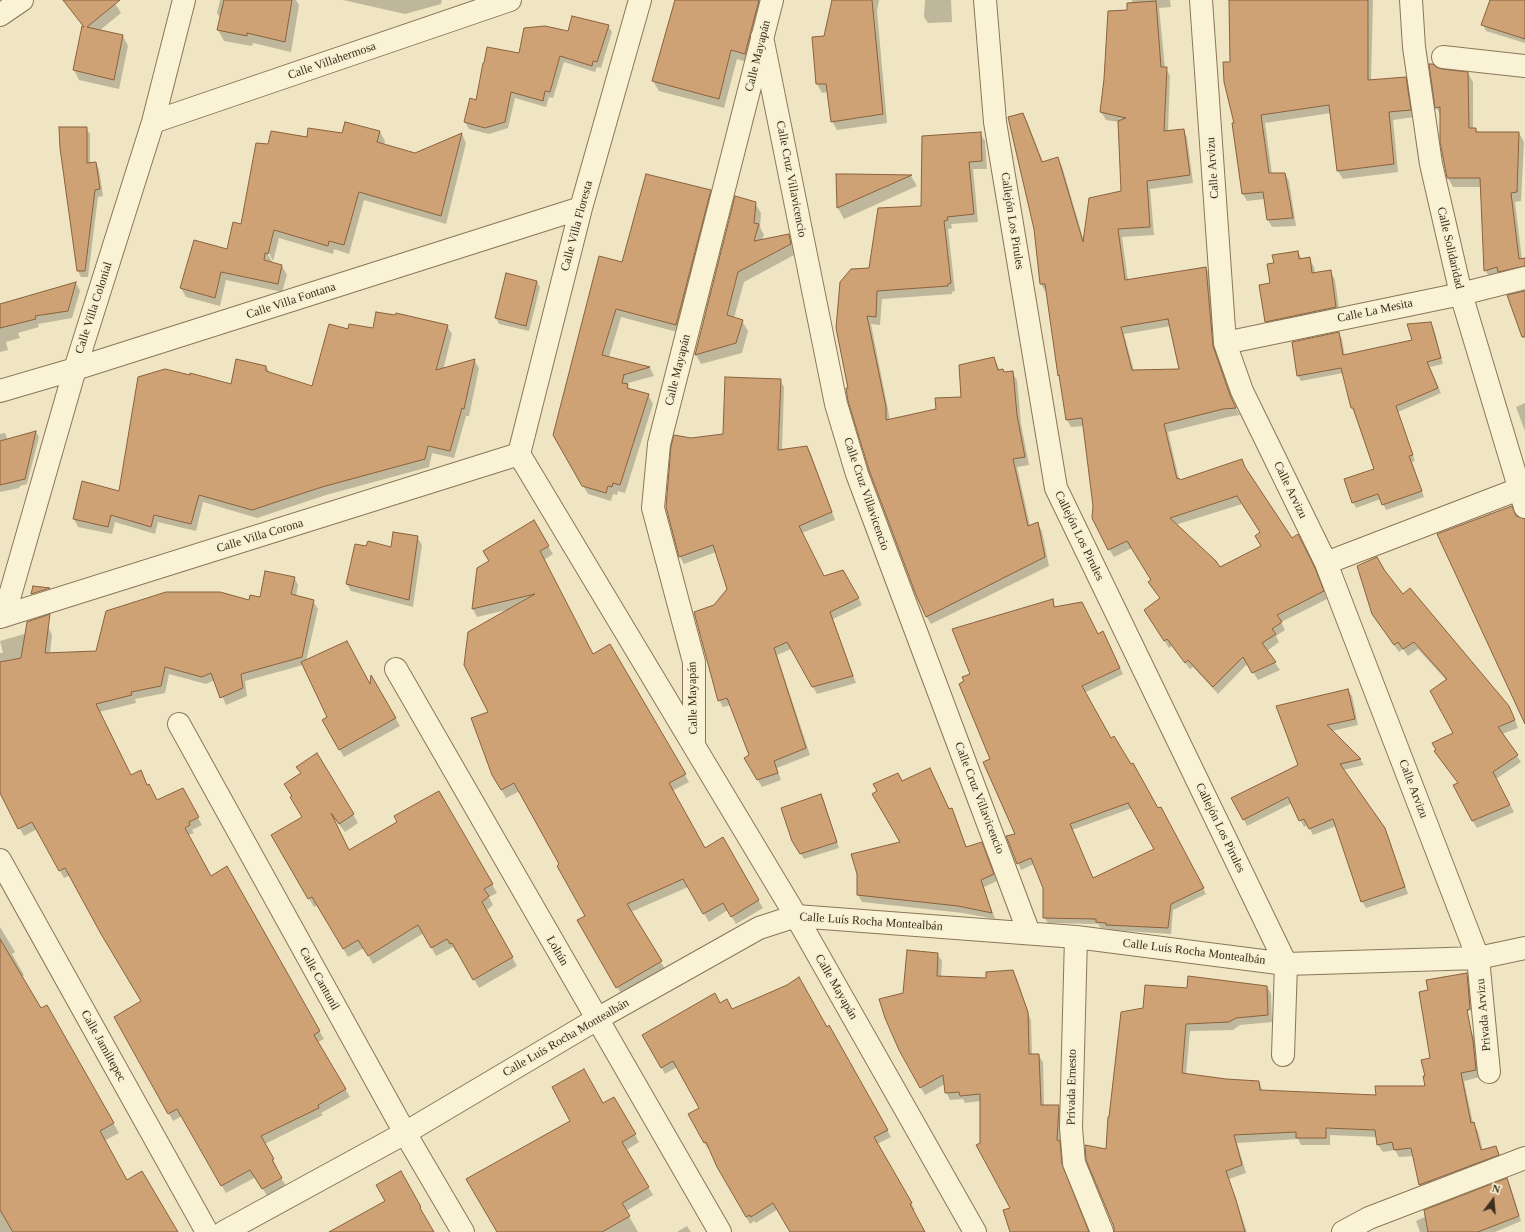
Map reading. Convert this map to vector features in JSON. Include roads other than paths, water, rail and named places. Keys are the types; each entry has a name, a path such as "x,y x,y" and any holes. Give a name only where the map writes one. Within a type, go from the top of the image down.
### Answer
{"street":[{"path":"0,15 22,0"},
{"name":"Calle Villa Colonial","path":"2,616 75,369 153,122 184,0"},
{"name":"Calle Villahermosa","path":"153,122 510,0"},
{"name":"Calle Villa Floresta","path":"519,454 582,208 640,0"},
{"name":"Calle Mayapán","path":"694,744 694,662 652,508 659,444 772,0"},
{"name":"Callejón Los Pirules","path":"985,0 996,122 1056,488 1286,964"},
{"name":"Calle Arvizu","path":"1201,0 1225,343 1242,391 1326,563 1478,958"},
{"name":"Calle Solidaridad","path":"1411,0 1414,47 1431,164 1461,294 1523,495"},
{"name":"Calle Cruz Villavicencio","path":"762,37 834,396 840,418 857,474 1029,934"},
{"path":"1443,57 1525,66"},
{"name":"Calle Villa Fontana","path":"0,391 75,369 582,208"},
{"name":"Calle La Mesita","path":"1225,343 1461,294 1525,278"},
{"name":"Calle Mayapán","path":"519,454 796,916 975,1232"},
{"name":"Calle Villa Corona","path":"2,616 519,454"},
{"path":"1326,563 1523,495"},
{"name":"Loltún","path":"396,669 720,1232"},
{"name":"Calle Cantunil","path":"179,724 405,1133 463,1232"},
{"name":"Calle Jamiltepec","path":"0,860 207,1232"},
{"name":"Calle Luís Rocha Montealbán","path":"224,1232 405,1133 597,1019 759,928 796,916 1076,937 1286,964 1478,958 1525,948"},
{"name":"Privada Ernesto","path":"1076,937 1071,1128 1074,1163 1102,1232"},
{"name":"Privada Arvizu","path":"1478,958 1489,1072"},
{"path":"1283,1055 1286,964"},
{"path":"1343,1232 1369,1218 1525,1158"}]}
